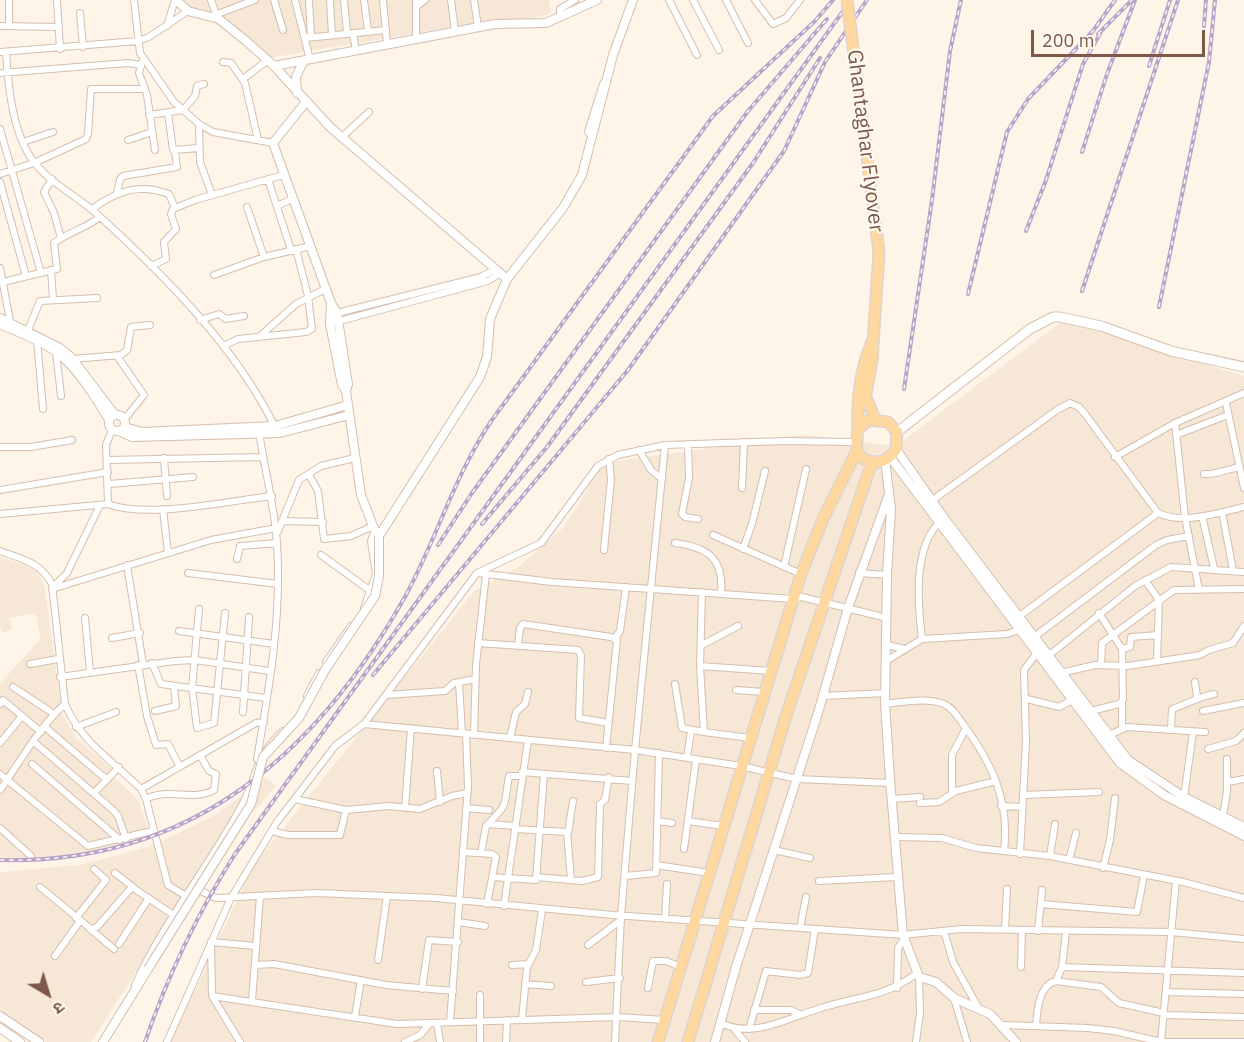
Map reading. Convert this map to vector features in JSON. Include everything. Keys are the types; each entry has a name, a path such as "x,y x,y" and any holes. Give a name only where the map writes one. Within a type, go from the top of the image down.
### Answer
{"main road":[{"name":"Ghantaghar Flyover","path":"847,0 879,252 873,339"},
{"path":"872,462 890,456 897,432 1030,329 1053,317 1101,326 1171,351 1244,367"},
{"path":"658,1042 793,598 823,519 856,446 866,395 873,339"},
{"path":"860,426 856,405 865,359 873,339"},
{"path":"866,395 875,418"},
{"path":"860,426 875,418 888,422 897,432"},
{"path":"856,446 872,462"},
{"path":"688,1042 823,602 872,462"}],"street":[{"path":"9,0 9,26"},
{"path":"57,0 60,49"},
{"path":"134,0 142,62 139,73 145,89 155,150"},
{"path":"166,26 175,0 185,6 214,15 271,63 305,103 342,138 507,279"},
{"path":"211,0 214,15"},
{"path":"214,15 255,0"},
{"path":"274,0 283,30"},
{"path":"295,0 308,38"},
{"path":"298,94 296,77 306,61 309,0"},
{"path":"330,0 332,35"},
{"path":"344,0 356,51"},
{"path":"364,0 368,31"},
{"path":"383,0 387,44"},
{"path":"416,39 416,4 425,0"},
{"path":"451,0 455,31"},
{"path":"474,0 478,27"},
{"path":"560,18 560,9 575,0"},
{"path":"243,79 271,63 306,61 478,27 508,23 535,25 560,18 597,0"},
{"path":"256,763 266,748 293,721 324,665 365,606 372,592 376,574 371,541 480,376 487,357 490,319 507,279 563,208 579,183 603,101 606,80 633,0"},
{"path":"669,0 697,55"},
{"path":"693,0 719,50"},
{"path":"726,0 748,43"},
{"path":"755,0 773,24 786,18 800,0"},
{"path":"185,6 166,26 138,42 3,52 4,73 23,142 34,163 100,217 151,266 223,346 238,366 276,429"},
{"path":"80,13 83,47"},
{"path":"0,16 9,16"},
{"path":"0,26 59,27"},
{"path":"308,38 386,30"},
{"path":"4,73 142,62"},
{"path":"142,62 183,110 199,124 213,132 273,143"},
{"path":"223,62 231,63 243,79 258,140"},
{"path":"149,115 183,110 195,96 197,86 204,84"},
{"path":"0,174 34,163 87,138 91,89 145,89"},
{"path":"273,143 305,103"},
{"path":"117,193 120,179 123,176 177,167 168,112"},
{"path":"342,138 369,112"},
{"path":"199,124 198,148 201,168 212,195"},
{"path":"0,129 41,273"},
{"path":"23,142 53,132"},
{"path":"128,140 152,132"},
{"path":"104,1042 251,804 263,757 299,718 325,670 375,597 380,576 377,532 361,495 331,303 273,143"},
{"path":"175,151 198,148"},
{"path":"151,266 166,259 164,242 176,229 171,214 175,208 283,175"},
{"path":"52,179 44,192 54,213 61,238"},
{"path":"223,346 234,339 310,330 313,326 309,297 268,179"},
{"path":"0,182 26,276"},
{"path":"92,210 117,193 136,187 150,188 170,195 175,208"},
{"path":"276,206 292,199"},
{"path":"247,207 264,257"},
{"path":"3,282 57,267 53,244 88,226 100,217"},
{"path":"214,275 264,257 312,246"},
{"path":"0,267 11,325"},
{"path":"51,270 53,299"},
{"path":"334,318 497,272"},
{"path":"259,337 296,304 325,289"},
{"path":"28,330 40,301 97,298"},
{"path":"200,320 219,314 226,319 244,316"},
{"path":"0,318 56,352 74,370 120,427 143,432 259,431 349,415"},
{"path":"0,324 28,330 47,339 72,359 120,427"},
{"path":"72,359 117,356 126,352 131,327 150,325"},
{"path":"37,340 43,409"},
{"path":"56,352 61,396"},
{"path":"108,504 106,445 144,395 117,356"},
{"path":"1115,457 1175,423 1226,403 1244,393"},
{"path":"928,503 1070,403 1079,407 1085,414 1158,513 1168,518 1202,516 1244,507"},
{"path":"1226,403 1244,488"},
{"path":"276,429 348,405"},
{"path":"1176,435 1228,415"},
{"path":"1175,423 1185,517 1199,590"},
{"path":"130,997 143,966 243,805 256,763 264,722 278,584 272,496 259,431"},
{"path":"0,447 32,447 72,440"},
{"path":"167,1042 231,898 272,831 295,799 335,746 364,723 477,573 541,543 589,476 609,459 665,445 744,442 856,446"},
{"path":"742,488 744,442"},
{"path":"688,444 690,471 682,514 685,517 698,519"},
{"path":"615,1042 620,978 621,918 632,781 665,445"},
{"path":"639,450 648,467 662,479"},
{"path":"890,456 885,704 903,937 918,976 920,1013 916,1042"},
{"path":"890,456 1023,628 1039,658 1093,729 1138,774 1185,802 1242,831"},
{"path":"107,460 263,457"},
{"path":"164,458 167,496"},
{"path":"276,531 297,484 321,466 355,458"},
{"path":"604,550 611,479 609,459"},
{"path":"1204,474 1213,475 1220,470 1240,467"},
{"path":"784,567 806,469"},
{"path":"743,549 752,524 765,471"},
{"path":"0,490 108,472"},
{"path":"309,475 318,491 323,537 326,539 377,532"},
{"path":"109,483 193,477"},
{"path":"715,1042 859,573 890,489"},
{"path":"0,514 108,504 125,509 163,509 272,496"},
{"path":"52,589 67,573 100,505"},
{"path":"163,509 168,553"},
{"path":"1222,512 1233,570"},
{"path":"1016,619 1158,513"},
{"path":"1202,516 1214,568"},
{"path":"282,521 323,522"},
{"path":"922,639 920,617 923,556 932,530 941,521"},
{"path":"52,589 240,533 276,531"},
{"path":"713,535 801,574"},
{"path":"1034,637 1091,591 1159,543 1188,536"},
{"path":"237,559 240,546 277,543"},
{"path":"675,543 699,547 715,562 722,576 721,594"},
{"path":"0,552 39,566 46,574 52,589 60,677 65,704 76,727 141,789 146,799 152,831 168,885 186,896"},
{"path":"321,555 372,592"},
{"path":"127,565 140,633 144,700 157,746 168,744 180,767"},
{"path":"1020,854 1027,699 1024,670 1039,658 1049,655 1099,613 1145,580 1171,567 1194,566 1244,572"},
{"path":"188,573 278,584"},
{"path":"477,573 652,589 802,597 887,618"},
{"path":"859,573 887,575"},
{"path":"474,734 478,643 486,574"},
{"path":"1145,580 1159,600 1157,660"},
{"path":"615,638 620,631 626,587"},
{"path":"1101,664 1102,645 1159,600 1174,591 1244,589"},
{"path":"702,592 700,666 704,732"},
{"path":"199,609 192,688 197,728 214,723 225,613"},
{"path":"1099,613 1122,649 1122,728"},
{"path":"243,712 249,617"},
{"path":"85,618 90,672"},
{"path":"518,645 520,628 523,624 615,638"},
{"path":"702,645 738,626"},
{"path":"1061,673 1101,664 1121,666 1200,656 1209,650 1230,645 1244,626"},
{"path":"886,661 922,639 1007,634 1023,628"},
{"path":"1023,628 1049,655 1138,774"},
{"path":"179,631 223,635 273,644"},
{"path":"112,638 140,633"},
{"path":"1122,649 1130,647 1131,637 1158,635"},
{"path":"606,748 617,643 615,638"},
{"path":"478,643 580,652 579,718 609,723"},
{"path":"886,645 905,649"},
{"path":"30,664 58,659"},
{"path":"60,677 141,664 195,660 269,671"},
{"path":"152,663 160,683 266,698"},
{"path":"700,666 771,671"},
{"path":"386,695 445,691 459,682 476,679"},
{"path":"450,1022 458,942 467,793 459,682"},
{"path":"1195,682 1197,697"},
{"path":"675,684 682,728 750,738"},
{"path":"156,711 176,706 174,686"},
{"path":"13,687 54,714"},
{"path":"736,690 764,692"},
{"path":"510,738 516,712 525,705 528,692"},
{"path":"823,696 886,693"},
{"path":"1171,730 1172,709 1188,705 1197,697 1214,694"},
{"path":"1027,699 1059,707 1079,695"},
{"path":"0,704 3,700 106,779"},
{"path":"885,704 924,700 938,702 953,711 982,748 996,781 1001,806 1004,851"},
{"path":"1091,711 1122,702"},
{"path":"1203,711 1244,703"},
{"path":"0,790 33,741 65,704"},
{"path":"76,727 116,712"},
{"path":"0,743 22,716"},
{"path":"141,789 256,723 264,722"},
{"path":"364,723 659,753 741,766 797,779 890,783"},
{"path":"1093,729 1100,723"},
{"path":"405,808 411,728"},
{"path":"952,793 952,755 966,728"},
{"path":"1109,735 1122,728 1205,732"},
{"path":"687,758 691,730"},
{"path":"1185,802 1193,732"},
{"path":"1208,749 1236,741 1244,733"},
{"path":"504,906 510,878 528,740"},
{"path":"33,741 118,816 123,839"},
{"path":"625,876 654,875 659,753"},
{"path":"146,799 163,792 200,794 214,790 216,774 209,771 200,755"},
{"path":"1223,816 1228,782 1227,759"},
{"path":"684,849 696,760"},
{"path":"32,764 123,839"},
{"path":"94,793 119,767"},
{"path":"437,771 440,802"},
{"path":"0,774 88,846 152,831"},
{"path":"481,853 488,824 504,809 509,776 544,774 609,777 632,781"},
{"path":"492,877 536,880 544,774"},
{"path":"536,876 571,880 598,877 600,804 605,800 609,777"},
{"path":"1228,782 1244,779"},
{"path":"891,799 939,802 952,793 996,781"},
{"path":"1024,795 1099,792"},
{"path":"295,799 346,810 420,809 467,793"},
{"path":"1103,868 1110,840 1115,798"},
{"path":"571,880 568,833 573,801"},
{"path":"1185,802 1223,816 1242,831"},
{"path":"1001,806 1022,807"},
{"path":"466,808 489,810"},
{"path":"272,831 288,835 340,835 346,810"},
{"path":"657,821 672,823"},
{"path":"688,821 723,826"},
{"path":"488,824 568,833"},
{"path":"1050,856 1055,824"},
{"path":"0,828 31,856"},
{"path":"1069,860 1076,833"},
{"path":"895,837 942,838 976,848 1050,856 1176,881 1244,898"},
{"path":"774,850 810,858"},
{"path":"463,852 495,856 487,904"},
{"path":"656,865 709,873"},
{"path":"55,956 106,880 94,869"},
{"path":"115,873 175,916"},
{"path":"1041,904 1137,912 1144,875"},
{"path":"819,880 897,878"},
{"path":"1161,1042 1176,881"},
{"path":"665,918 667,885"},
{"path":"40,887 89,928 116,946 149,898"},
{"path":"89,928 95,929 133,887"},
{"path":"192,887 216,898 316,893 460,900 621,918 695,920 903,937 944,931 1022,930 1172,932 1244,939"},
{"path":"1005,930 1008,889"},
{"path":"1038,931 1042,890"},
{"path":"252,1001 260,896"},
{"path":"378,960 387,896"},
{"path":"800,928 806,897"},
{"path":"522,1019 528,964 537,947 542,910"},
{"path":"588,945 621,918"},
{"path":"458,922 485,926"},
{"path":"749,1029 766,970 800,975 807,973 815,929"},
{"path":"1022,930 1022,968"},
{"path":"944,931 953,962 979,1010"},
{"path":"1056,981 1062,967 1066,932"},
{"path":"897,988 898,948 903,937"},
{"path":"422,989 429,940 458,942"},
{"path":"211,942 255,946"},
{"path":"211,942 212,996 240,1042"},
{"path":"648,988 653,961 666,961 681,967"},
{"path":"255,965 274,964 361,980 453,991"},
{"path":"512,965 528,964"},
{"path":"1062,967 1244,973"},
{"path":"735,1030 765,1028 801,1015 897,988 918,976 936,982 954,998 990,1014 1003,1025 1016,1042"},
{"path":"586,982 620,978"},
{"path":"355,1016 361,980"},
{"path":"1036,1026 1037,1008 1045,988 1049,983 1056,981 1101,987 1119,1003 1164,1014 1244,1017"},
{"path":"525,984 551,986"},
{"path":"1167,992 1244,994"},
{"path":"480,995 482,1020 480,1042"},
{"path":"212,996 397,1024 618,1017 664,1020"},
{"path":"954,998 967,1042"},
{"path":"754,1010 791,1010 801,1015"},
{"path":"0,1016 39,1042"},
{"path":"506,1042 507,1020"},
{"path":"437,1023 440,1042"},
{"path":"720,1023 735,1030 745,1042"},
{"path":"405,1042 420,1035 429,1024"},
{"path":"1003,1025 1114,1031 1161,1042 1244,1042"},
{"path":"0,1028 20,1042"}],"shaded area":[{"path":"178,0 549,0 551,13 522,21 492,20 270,58 220,15 199,15"},
{"path":"1064,320 1244,376 1244,1042 171,1042 253,866 474,591 518,567 564,527 604,463 803,435 896,446"},
{"path":"0,557 27,566 35,571 44,583 62,713 76,738 112,769 109,772 139,801 150,835 71,857 0,862 0,683 41,639 35,613 10,618 12,630 2,633"},
{"path":"266,778 275,786 257,809 238,812 91,1042 46,1042 0,1013 0,872 80,865 151,846 212,817"}],"railway":[{"path":"0,860 69,857 132,843 189,820 241,789 289,750 332,704 371,652 406,595 467,462 492,420 713,116 815,21 833,0"},
{"path":"145,1042 184,945 235,854 851,0"},
{"path":"373,675 628,370 784,151 825,62 867,0"},
{"path":"904,389 932,200 950,51 961,0"},
{"path":"968,294 1007,132 1028,99 1093,31 1115,0"},
{"path":"1098,34 1132,0"},
{"path":"1082,152 1107,74 1135,0"},
{"path":"1149,66 1170,0"},
{"path":"1082,291 1178,0"},
{"path":"1204,26 1206,0"},
{"path":"1159,307 1209,62 1215,0"},
{"path":"438,545 472,493 748,111 827,19"},
{"path":"1026,231 1046,180 1083,64 1101,32"},
{"path":"482,524 547,447 753,163 820,58"}]}
